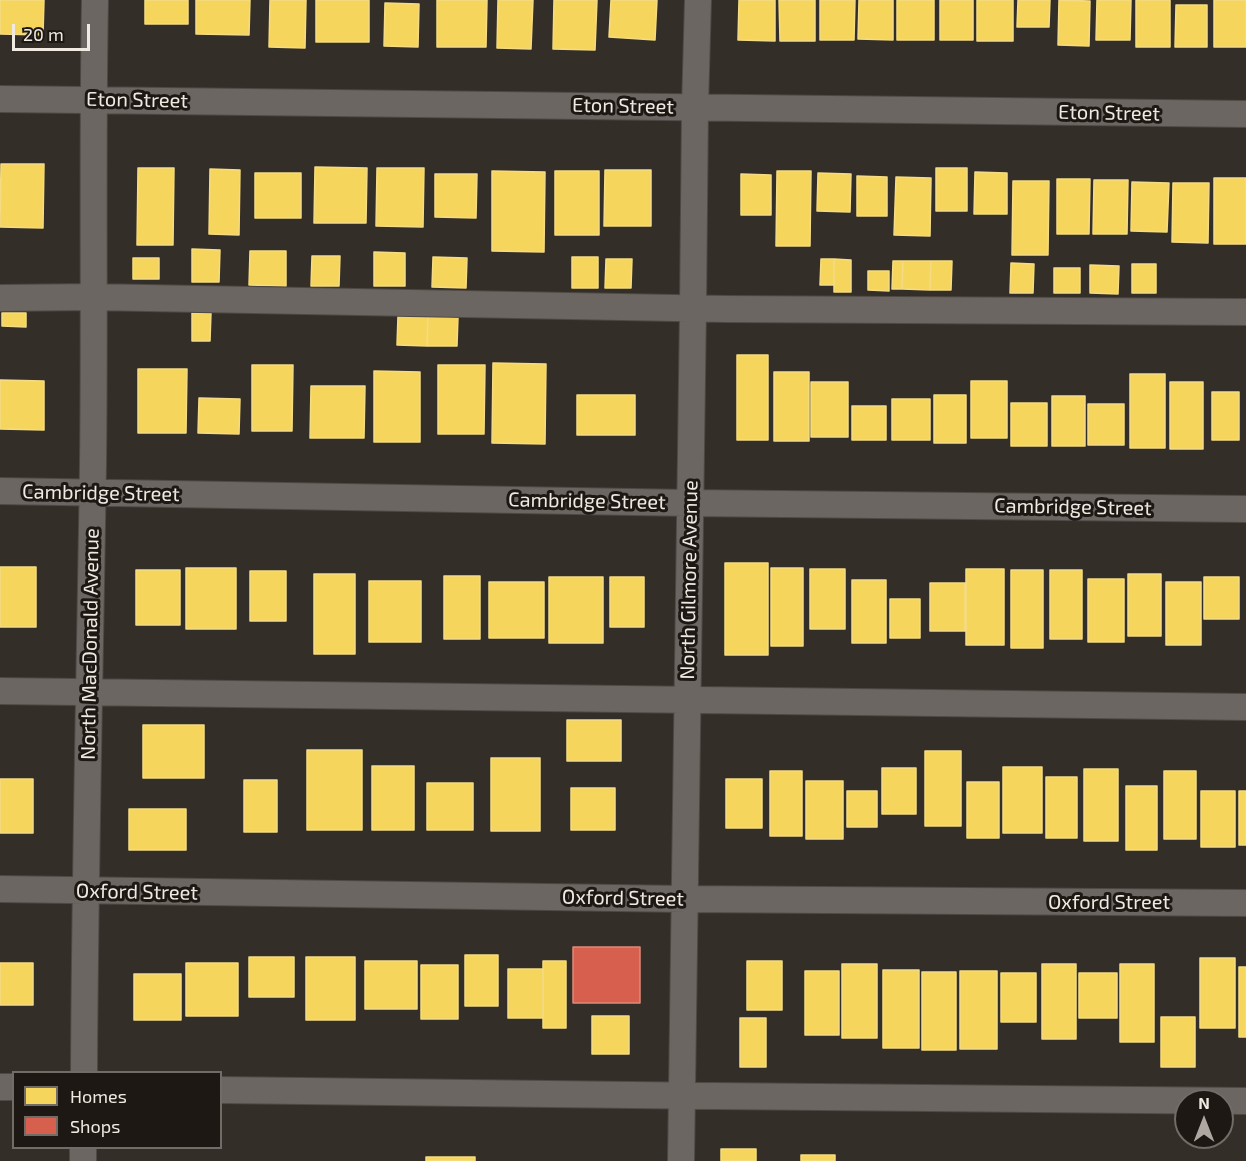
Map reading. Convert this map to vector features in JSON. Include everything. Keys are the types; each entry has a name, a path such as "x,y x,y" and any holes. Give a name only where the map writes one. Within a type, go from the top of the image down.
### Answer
{"street":[{"name":"North MacDonald Avenue","path":"84,1071 92,492 95,0"},
{"name":"North Gilmore Avenue","path":"681,1161 698,0"},
{"name":"Eton Street","path":"0,99 1246,114"},
{"path":"0,298 93,297 693,308 1246,312"},
{"name":"Cambridge Street","path":"0,491 690,503 1246,509"},
{"path":"0,692 1246,707"},
{"name":"Oxford Street","path":"0,889 685,899 1246,903"},
{"path":"222,1090 1246,1101"}],"building: Homes":[{"path":"0,0 44,0 43,35 0,34"},
{"path":"145,0 188,0 188,24 145,24"},
{"path":"196,0 250,0 249,35 196,34"},
{"path":"270,0 306,0 305,48 269,47"},
{"path":"316,0 369,0 369,42 316,42"},
{"path":"437,0 487,0 486,47 437,47"},
{"path":"498,0 533,0 531,49 497,48"},
{"path":"554,0 597,0 595,50 553,49"},
{"path":"611,0 657,0 655,40 609,37"},
{"path":"739,0 775,0 775,41 738,40"},
{"path":"779,0 815,0 815,41 780,41"},
{"path":"820,0 855,0 854,40 820,40"},
{"path":"859,0 893,0 893,40 858,39"},
{"path":"897,0 934,0 934,40 897,40"},
{"path":"940,0 973,0 973,40 940,40"},
{"path":"977,0 1013,0 1013,41 977,41"},
{"path":"1018,0 1050,0 1049,27 1017,27"},
{"path":"1059,0 1090,1 1089,46 1058,45"},
{"path":"1097,0 1131,0 1130,40 1096,40"},
{"path":"1136,0 1170,0 1170,47 1136,47"},
{"path":"1214,0 1246,0 1246,47 1214,47"},
{"path":"385,3 419,4 418,47 384,46"},
{"path":"1176,5 1207,5 1207,47 1175,47"},
{"path":"1,164 44,164 43,228 0,227"},
{"path":"315,167 367,168 366,223 314,223"},
{"path":"138,168 174,168 173,245 137,245"},
{"path":"377,168 424,168 423,227 376,226"},
{"path":"936,168 967,168 967,211 936,211"},
{"path":"210,169 240,170 239,235 209,234"},
{"path":"605,170 651,170 651,226 604,226"},
{"path":"492,171 545,172 544,252 492,251"},
{"path":"555,171 599,171 599,235 555,235"},
{"path":"777,171 811,171 810,246 776,246"},
{"path":"975,172 1007,173 1007,214 974,214"},
{"path":"255,173 301,173 301,218 255,218"},
{"path":"818,173 851,174 850,212 817,211"},
{"path":"435,174 477,174 476,218 435,217"},
{"path":"741,174 771,175 771,215 741,215"},
{"path":"857,176 887,177 887,216 857,216"},
{"path":"896,177 931,178 930,236 894,235"},
{"path":"1214,178 1246,178 1246,244 1214,244"},
{"path":"1057,179 1090,179 1089,234 1057,234"},
{"path":"1094,180 1128,180 1127,234 1093,234"},
{"path":"1013,181 1049,181 1048,255 1012,255"},
{"path":"1132,182 1169,183 1167,232 1131,231"},
{"path":"1173,183 1209,183 1208,243 1172,242"},
{"path":"192,249 220,250 219,282 192,282"},
{"path":"250,251 286,251 286,286 249,285"},
{"path":"374,252 405,253 405,286 374,286"},
{"path":"312,256 340,256 339,286 311,286"},
{"path":"433,257 467,258 466,288 432,287"},
{"path":"572,257 598,257 598,288 572,288"},
{"path":"133,258 159,258 159,279 133,279"},
{"path":"606,259 632,259 631,288 605,288"},
{"path":"821,259 834,259 834,285 820,285"},
{"path":"834,259 851,260 851,292 834,292"},
{"path":"893,261 903,261 902,289 892,289"},
{"path":"903,261 931,261 930,290 902,289"},
{"path":"931,261 952,261 951,290 930,290"},
{"path":"1011,263 1034,264 1033,293 1010,293"},
{"path":"1132,264 1156,264 1156,293 1132,293"},
{"path":"1090,265 1119,266 1118,294 1090,293"},
{"path":"1054,268 1080,268 1080,293 1054,293"},
{"path":"868,271 889,271 889,291 868,290"},
{"path":"2,313 26,313 26,327 2,326"},
{"path":"192,313 211,313 210,341 192,341"},
{"path":"398,316 428,317 427,346 397,345"},
{"path":"428,317 458,317 457,346 427,346"},
{"path":"737,355 768,355 768,440 737,440"},
{"path":"493,363 546,364 545,444 492,443"},
{"path":"252,365 293,365 292,431 252,431"},
{"path":"438,365 485,365 484,434 438,434"},
{"path":"138,369 187,369 186,433 138,433"},
{"path":"374,371 420,372 420,442 374,442"},
{"path":"774,372 809,372 809,441 774,441"},
{"path":"1130,374 1165,374 1165,448 1130,448"},
{"path":"0,380 44,381 44,430 0,429"},
{"path":"971,381 1007,381 1007,438 971,438"},
{"path":"811,382 848,382 848,437 811,437"},
{"path":"1170,382 1203,382 1203,449 1170,449"},
{"path":"311,386 365,386 364,438 310,438"},
{"path":"1212,392 1239,392 1239,440 1212,440"},
{"path":"577,395 635,395 635,435 577,435"},
{"path":"934,395 966,395 966,443 934,443"},
{"path":"1052,396 1085,396 1085,446 1052,446"},
{"path":"199,398 240,399 239,434 198,433"},
{"path":"892,399 930,399 930,440 892,440"},
{"path":"1011,403 1047,403 1047,446 1011,446"},
{"path":"1088,404 1124,404 1124,445 1088,445"},
{"path":"852,406 886,406 886,440 852,440"},
{"path":"725,563 768,563 768,655 725,655"},
{"path":"0,567 36,567 36,627 0,627"},
{"path":"186,568 236,568 236,629 186,629"},
{"path":"771,568 803,568 803,646 771,646"},
{"path":"810,569 845,569 845,629 810,629"},
{"path":"966,569 1004,569 1004,645 966,645"},
{"path":"136,570 180,570 180,625 136,625"},
{"path":"1011,570 1043,570 1043,648 1011,648"},
{"path":"1050,570 1082,570 1082,639 1050,639"},
{"path":"250,571 286,571 286,621 250,621"},
{"path":"314,574 355,574 355,654 314,654"},
{"path":"1128,574 1161,574 1161,636 1128,636"},
{"path":"444,576 480,576 480,639 444,639"},
{"path":"549,577 603,577 603,643 549,643"},
{"path":"610,577 644,577 644,627 610,627"},
{"path":"1204,577 1239,577 1239,619 1204,619"},
{"path":"1088,579 1124,579 1124,642 1088,642"},
{"path":"852,580 886,580 886,643 852,643"},
{"path":"369,581 421,581 421,642 369,642"},
{"path":"489,582 544,582 544,638 489,638"},
{"path":"1166,582 1201,582 1201,645 1166,645"},
{"path":"930,583 965,583 965,631 930,631"},
{"path":"890,599 920,599 920,638 890,638"},
{"path":"567,720 621,720 621,761 567,761"},
{"path":"143,725 204,725 204,778 143,778"},
{"path":"307,750 362,750 362,830 307,830"},
{"path":"925,751 961,751 961,826 925,826"},
{"path":"491,758 540,758 540,831 491,831"},
{"path":"372,766 414,766 414,830 372,830"},
{"path":"1003,767 1042,767 1042,833 1003,833"},
{"path":"882,768 916,768 916,814 882,814"},
{"path":"1084,769 1118,769 1118,841 1084,841"},
{"path":"770,771 802,771 802,836 770,836"},
{"path":"1164,771 1196,771 1196,839 1164,839"},
{"path":"1046,777 1077,777 1077,838 1046,838"},
{"path":"0,779 33,779 33,833 0,833"},
{"path":"726,779 762,779 762,828 726,828"},
{"path":"244,780 277,780 277,832 244,832"},
{"path":"806,781 843,781 843,839 806,839"},
{"path":"967,782 999,782 999,838 967,838"},
{"path":"427,783 473,783 473,830 427,830"},
{"path":"1126,786 1157,786 1157,850 1126,850"},
{"path":"571,788 615,788 615,830 571,830"},
{"path":"847,791 877,791 877,827 847,827"},
{"path":"1201,791 1235,791 1235,847 1201,847"},
{"path":"1239,791 1246,791 1246,845 1239,845"},
{"path":"129,809 186,809 186,850 129,850"},
{"path":"465,955 498,955 498,1006 465,1006"},
{"path":"249,957 294,957 294,997 249,997"},
{"path":"306,957 355,957 355,1020 306,1020"},
{"path":"1200,958 1235,958 1235,1028 1200,1028"},
{"path":"365,961 417,961 417,1009 365,1009"},
{"path":"543,961 566,961 566,1028 543,1028"},
{"path":"747,961 782,961 782,1010 747,1010"},
{"path":"0,963 33,963 33,1005 0,1005"},
{"path":"186,963 238,963 238,1016 186,1016"},
{"path":"842,964 877,964 877,1038 842,1038"},
{"path":"1042,964 1076,964 1076,1039 1042,1039"},
{"path":"1120,964 1154,964 1154,1042 1120,1042"},
{"path":"421,965 458,965 458,1019 421,1019"},
{"path":"1239,967 1246,967 1246,1037 1239,1037"},
{"path":"508,969 543,969 543,1018 508,1018"},
{"path":"883,970 919,970 919,1048 883,1048"},
{"path":"805,971 839,971 839,1035 805,1035"},
{"path":"960,971 997,971 997,1049 960,1049"},
{"path":"922,972 956,972 956,1050 922,1050"},
{"path":"1001,973 1036,973 1036,1022 1001,1022"},
{"path":"1079,973 1117,973 1117,1018 1079,1018"},
{"path":"134,974 181,974 181,1020 134,1020"},
{"path":"592,1016 629,1016 629,1054 592,1054"},
{"path":"1161,1017 1195,1017 1195,1067 1161,1067"},
{"path":"740,1018 766,1018 766,1067 740,1067"},
{"path":"721,1149 756,1149 756,1161 721,1161"},
{"path":"801,1155 835,1155 835,1161 801,1161"},
{"path":"426,1157 475,1157 475,1161 426,1161"}],"building: Shops":[{"path":"573,947 640,947 640,1003 573,1003"}]}
